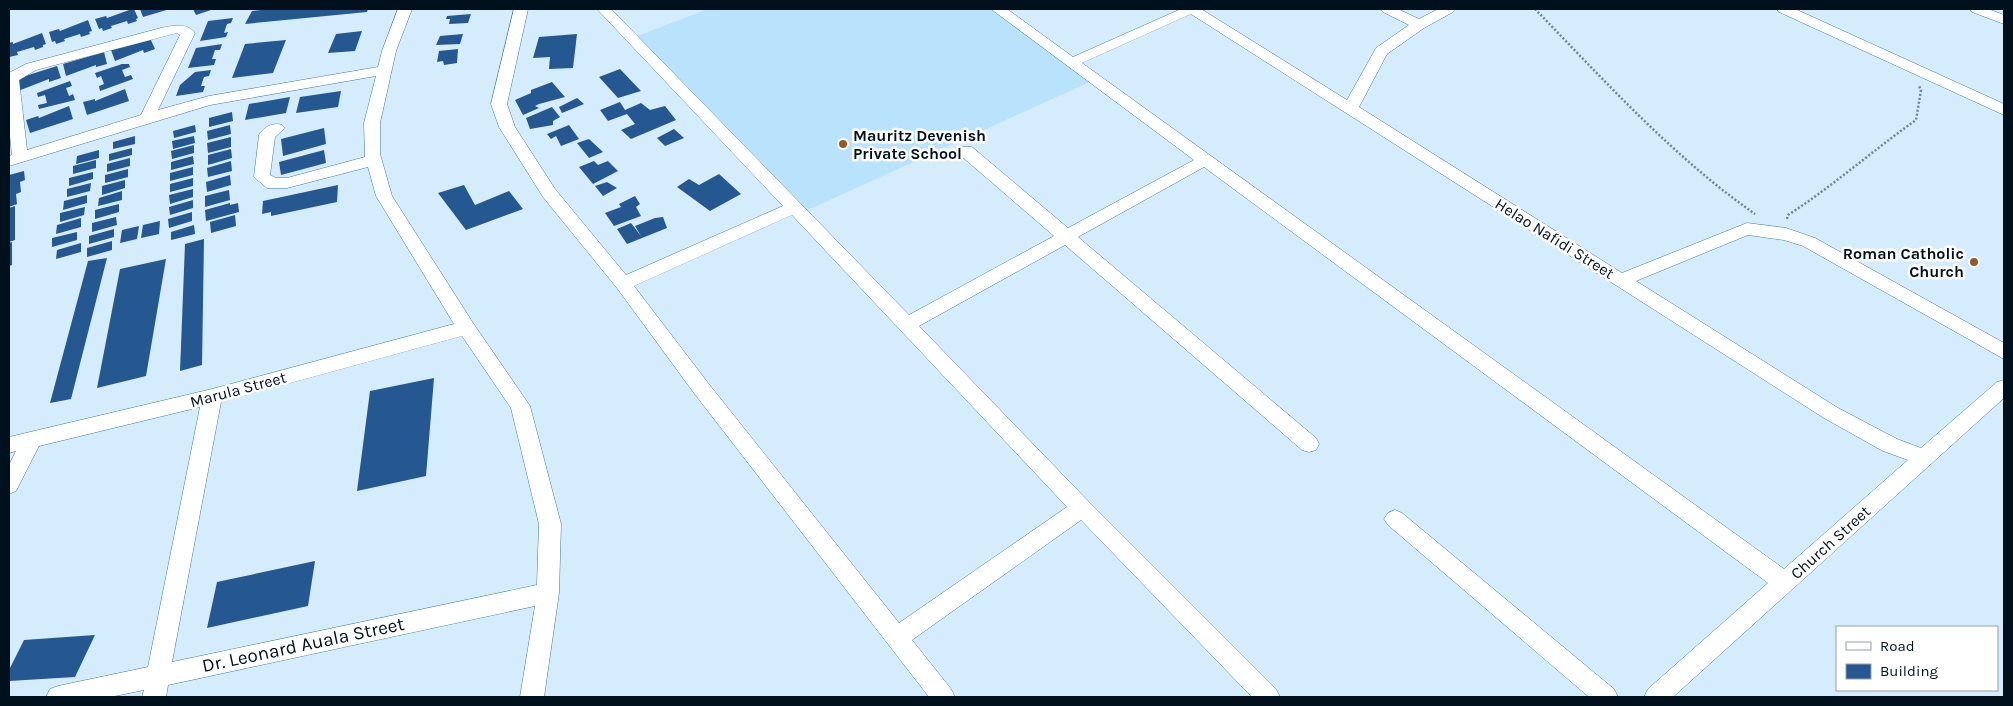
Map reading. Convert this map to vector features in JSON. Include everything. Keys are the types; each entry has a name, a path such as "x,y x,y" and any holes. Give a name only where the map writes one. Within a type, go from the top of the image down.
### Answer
{"street":[{"path":"405,9 384,70 372,123 374,160 384,196 466,328 520,406 550,524 548,592 532,697"},
{"path":"521,9 499,104 507,127 549,193 623,284 700,388 944,697"},
{"path":"604,9 1082,508 1268,697"},
{"path":"998,9 1784,582"},
{"path":"1071,63 1192,9"},
{"name":"Helao Nafidi Street","path":"1192,9 1847,422 1890,445 1924,458"},
{"path":"1388,9 1419,25"},
{"path":"1350,108 1381,51 1419,25 1448,9"},
{"path":"1784,9 2004,110"},
{"path":"1977,9 2004,20"},
{"path":"147,118 188,33 178,29 161,32 31,68 11,78 14,159 147,118 226,98 384,70"},
{"path":"277,128 267,135 262,176 273,184 287,183 374,160"},
{"path":"966,150 1310,444"},
{"path":"906,324 1204,160"},
{"path":"623,284 793,208"},
{"path":"1622,280 1748,229 1786,234 1810,242 2004,352"},
{"name":"Marula Street","path":"9,445 212,397 466,328"},
{"name":"Church Street","path":"1656,697 2004,387"},
{"path":"154,697 212,397"},
{"path":"9,485 32,440"},
{"path":"897,638 1082,508"},
{"path":"1395,519 1606,697"},
{"name":"Dr. Leonard Auala Street","path":"58,697 548,592"}],"path":[{"path":"1535,9 1604,80 1693,166 1729,197 1786,234 1788,215 1826,190 1872,150 1916,120 1921,90 1910,66"}],"shaded area":[{"name":"Mauritz Devenish Private School","path":"708,9 998,9 1094,80 799,214 632,38"}],"building":[{"path":"134,9 138,18 136,19 137,21 128,24 127,21 111,26 112,28 103,31 102,28 99,29 95,19 106,16 107,18"},
{"path":"140,9 170,9 143,17"},
{"path":"193,9 214,9 196,15"},
{"path":"271,9 368,9 367,12 245,24 252,11"},
{"path":"471,14 468,23 449,24 450,19 446,19 447,16"},
{"path":"233,18 231,23 227,24 224,33 228,32 226,37 200,41 208,21"},
{"path":"88,20 92,31 89,32 90,34 81,37 80,34 64,39 65,41 56,44 55,41 52,42 49,32 59,29 60,31"},
{"path":"362,31 355,51 328,53 336,34"},
{"path":"42,33 46,44 43,47 35,50 34,47 17,52 18,55 9,57 9,43 13,42 13,44"},
{"path":"463,34 460,44 436,45 440,36"},
{"path":"577,34 573,68 549,69 550,57 533,58 539,37"},
{"path":"150,38 155,49 144,53 143,50 115,61 111,50"},
{"path":"286,40 273,73 232,78 245,44"},
{"path":"222,44 220,50 215,50 212,59 216,59 214,65 188,68 196,48"},
{"path":"458,49 457,63 444,65 443,61 437,62 439,51"},
{"path":"104,52 107,64 96,67 96,65 66,76 63,64"},
{"path":"122,64 129,64 130,67 122,70 125,77 131,75 133,79 100,91 99,86 104,84 101,76 97,78 95,73"},
{"path":"57,66 61,78 49,82 49,79 18,91 16,79"},
{"path":"620,69 641,91 618,98 599,77"},
{"path":"211,70 209,76 204,77 201,86 205,86 203,92 176,96 180,85 195,72"},
{"path":"70,81 72,86 66,88 69,96 73,94 75,100 39,109 38,105 47,103 45,95 38,97 37,93"},
{"path":"552,82 565,97 539,104 535,106 539,108 523,115 515,100 531,93 531,90"},
{"path":"125,89 129,101 87,115 83,102 95,99 95,101"},
{"path":"341,91 338,107 296,113 300,97"},
{"path":"290,97 286,113 245,120 249,104"},
{"path":"577,98 584,104 562,113 559,107"},
{"path":"620,102 625,110 641,103 650,110 665,106 676,120 631,139 621,130 635,124 627,114 608,121 600,110"},
{"path":"69,106 73,119 30,133 26,120 38,116 39,118"},
{"path":"552,107 560,117 553,121 553,125 530,129 526,118"},
{"path":"232,112 233,121 209,127 209,118"},
{"path":"195,125 196,132 174,138 173,131"},
{"path":"230,125 231,134 208,140 207,131"},
{"path":"569,125 579,139 561,146 556,136 551,139 547,134"},
{"path":"324,128 326,144 283,156 281,139"},
{"path":"674,129 684,138 665,146 657,138"},
{"path":"135,136 135,144 113,149 113,142"},
{"path":"194,136 195,143 173,149 172,141"},
{"path":"231,137 231,147 208,153 207,143"},
{"path":"589,139 603,152 589,158 577,143"},
{"path":"194,145 194,153 172,159 171,151"},
{"path":"132,148 132,155 109,161 109,154"},
{"path":"231,149 232,158 208,165 208,155"},
{"path":"99,150 99,158 76,164 77,156"},
{"path":"324,150 326,163 281,175 279,162"},
{"path":"193,156 194,164 171,170 171,162"},
{"path":"130,158 130,166 107,172 107,164"},
{"path":"96,160 96,168 73,174 73,166"},
{"path":"231,161 232,171 208,177 207,168"},
{"path":"594,161 598,165 608,161 618,171 593,184 579,167"},
{"path":"193,167 193,175 170,181 170,173"},
{"path":"128,169 128,177 105,183 105,175"},
{"path":"24,171 25,180 20,182 21,192 16,194 17,204 9,207 9,175"},
{"path":"93,172 93,179 69,186 69,178"},
{"path":"719,174 741,194 710,211 677,187 689,179 699,185"},
{"path":"230,175 231,185 207,192 206,182"},
{"path":"193,178 193,186 170,192 170,184"},
{"path":"125,180 125,188 102,195 102,186"},
{"path":"607,182 617,188 603,196 595,186"},
{"path":"91,183 90,191 67,197 67,189"},
{"path":"338,185 337,202 271,216 271,212 262,214 263,201"},
{"path":"464,185 475,205 509,191 523,209 466,230 438,193"},
{"path":"193,189 193,197 170,204 169,195"},
{"path":"229,190 230,200 205,207 205,196"},
{"path":"122,191 122,200 98,206 99,198"},
{"path":"87,195 87,203 63,210 64,201"},
{"path":"635,196 640,204 636,207 641,216 614,226 605,213 621,207 619,204"},
{"path":"193,200 193,208 170,215 169,207"},
{"path":"230,203 230,205 238,203 239,212 206,221 205,210"},
{"path":"119,204 119,212 95,219 95,210"},
{"path":"15,206 15,240 9,242 9,208"},
{"path":"85,207 84,215 60,222 60,213"},
{"path":"192,212 192,221 169,228 168,219"},
{"path":"235,215 236,226 211,233 210,222"},
{"path":"116,217 117,225 92,232 92,223"},
{"path":"663,217 667,228 627,244 617,229 631,223 641,236 635,226"},
{"path":"81,218 81,227 56,234 57,225"},
{"path":"160,221 159,234 141,238 143,225"},
{"path":"194,225 195,234 171,240 171,232"},
{"path":"139,226 137,239 120,243 122,230"},
{"path":"114,229 114,237 89,244 89,236"},
{"path":"77,232 77,240 52,247 52,238"},
{"path":"204,239 202,365 180,371 185,244"},
{"path":"112,241 112,250 87,257 87,248"},
{"path":"12,242 12,265 9,266 9,243"},
{"path":"81,243 81,252 56,259 57,250"},
{"path":"107,258 71,399 50,403 88,261"},
{"path":"166,259 146,376 97,388 120,269"},
{"path":"434,378 426,476 357,491 370,391"},
{"path":"315,561 308,606 207,628 217,582"},
{"path":"95,635 75,677 9,681 9,670 24,640"}],"place":[{"name":"Mauritz Devenish Private School","path":"843,144"},
{"name":"Roman Catholic Church","path":"1974,262"}]}
